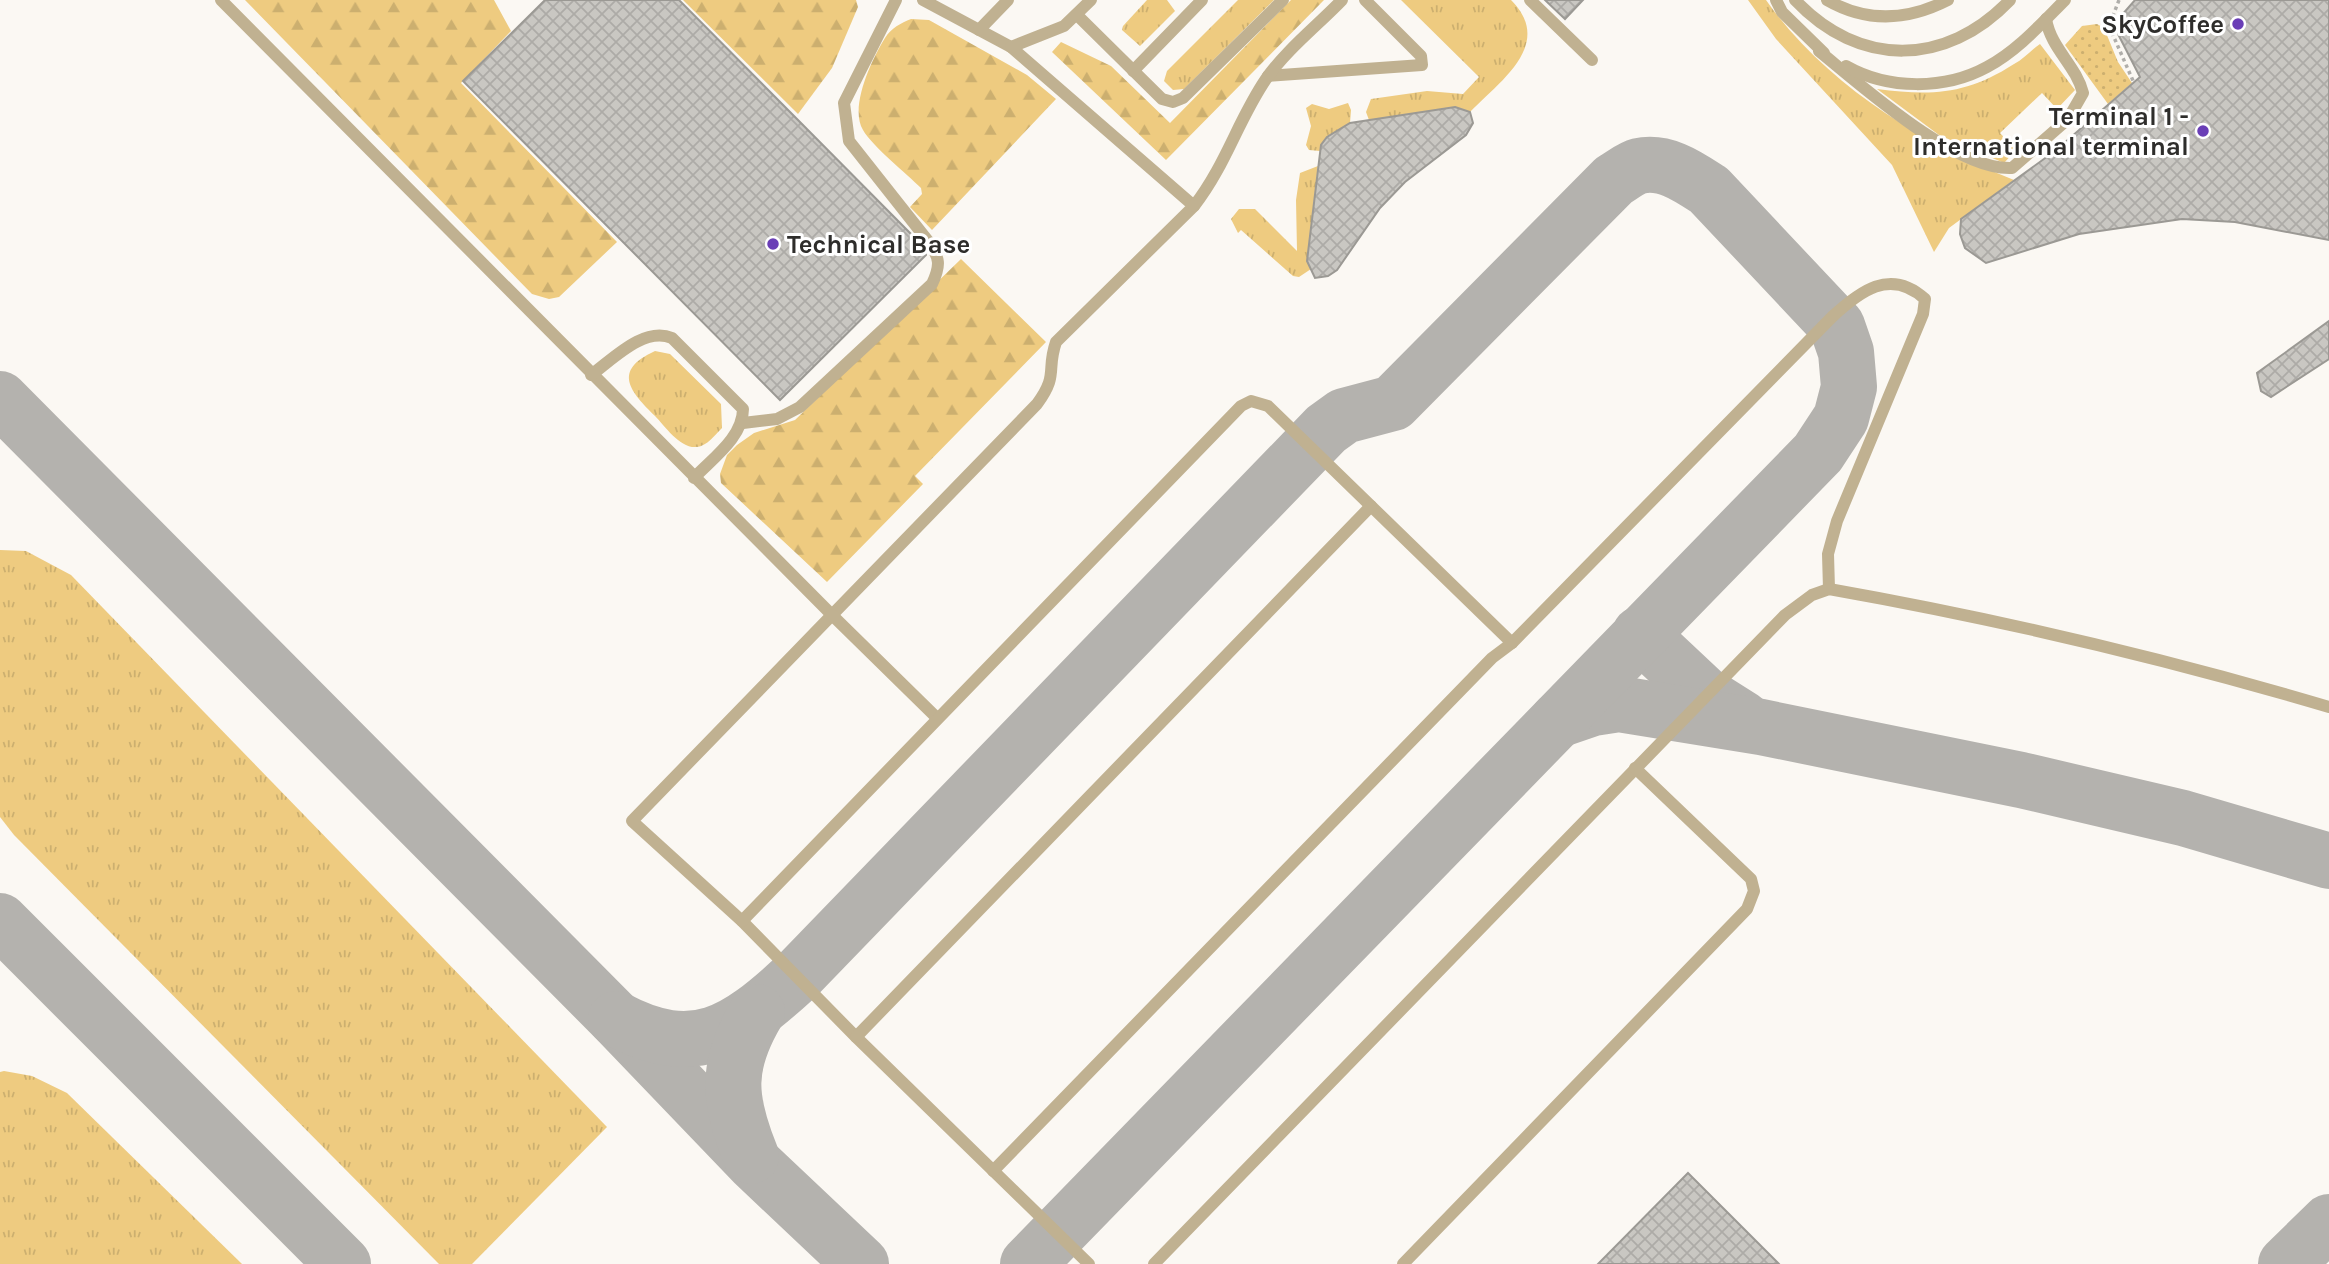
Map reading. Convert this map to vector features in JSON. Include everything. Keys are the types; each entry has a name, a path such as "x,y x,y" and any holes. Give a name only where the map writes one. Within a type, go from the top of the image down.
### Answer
{"lane":[{"path":"221,0 591,375 937,718"},
{"path":"694,478 743,423 777,419 800,407 932,284 939,269 939,257 928,241 849,141 844,103 896,0"},
{"path":"923,0 1011,47 1194,206"},
{"path":"979,30 1008,0"},
{"path":"1011,47 1064,26 1091,0"},
{"path":"1077,15 1162,99 1173,102 1183,98 1283,0"},
{"path":"1089,1264 856,1037 742,921 632,821 1037,404 1051,385 1052,356 1056,342 1194,206 1216,177 1246,111 1268,76 1342,0"},
{"path":"1268,76 1422,65 1421,56 1365,0"},
{"path":"1530,0 1592,60"},
{"path":"1776,0 1782,12 1819,51 1889,109 1947,145 2000,169 2012,168 2068,120 2081,102 2083,93 2080,81 2052,42 2046,19"},
{"path":"1795,0 1829,30 1861,44 1894,51 1924,51 1948,43 1972,32 2010,0"},
{"path":"1827,0 1850,12 1874,18 1930,9 1948,0"},
{"path":"1819,51 1856,72 1887,82 1941,82 1986,68 2022,42 2065,0"},
{"path":"1133,71 1195,2"},
{"path":"993,1171 1492,658 1513,643 1832,317 1871,286 1885,283 1918,293 1925,299 1923,314 1837,521 1828,554 1829,589"},
{"path":"591,375 644,338 660,333 672,338 743,409 743,423"},
{"path":"742,921 1241,406 1251,401 1268,406 1513,643"},
{"path":"856,1037 1371,506"},
{"path":"1154,1264 1785,615 1812,595 1829,589 1953,611 2072,637 2329,708"},
{"path":"1404,1264 1738,919 1753,899 1751,879 1635,768"}],"path":[{"path":"2119,0 2109,26 2134,83"}],"green space":[{"path":"245,0 494,0 511,31 461,83 617,242 559,297 549,299 532,294"},
{"path":"683,0 856,0 858,7 832,68 798,114"},
{"path":"1147,0 1167,0 1175,11 1140,46 1122,30"},
{"path":"1238,0 1274,0 1184,89 1173,90 1164,81 1167,71"},
{"path":"1291,0 1324,0 1166,160 1052,52 1061,42 1111,66 1170,123"},
{"path":"1401,0 1511,0 1523,16 1527,32 1525,47 1508,75 1470,112 1455,107 1369,120 1366,112 1371,99 1427,91 1463,94 1479,77"},
{"path":"1748,0 1766,0 1817,58 1877,108 1944,148 2014,180 1949,228 1934,252 1892,165 1776,39"},
{"path":"911,19 929,20 1027,75 1056,99 932,230 910,207 922,194 921,188 874,144 859,120 860,96 874,58 890,31"},
{"path":"2097,24 2104,28 2118,62 2132,83 2108,104 2065,45 2082,26"},
{"path":"2040,44 2075,90 2057,109 2042,93 2000,133 2016,150 2004,163 1939,135 1877,89 1931,92 1964,87 1997,74 2021,60"},
{"path":"1348,103 1351,110 1350,123 1327,137 1320,151 1309,150 1306,145 1311,126 1306,108 1312,104 1329,109"},
{"path":"1318,166 1307,261 1311,269 1299,277 1293,276 1241,230 1238,233 1231,219 1239,209 1255,209 1297,251 1296,200 1300,173"},
{"path":"961,259 1046,342 915,476 923,484 827,582 721,483 720,474 727,455 754,433 795,420"},
{"path":"655,351 670,354 721,404 722,428 704,445 691,447 679,441 633,390 629,374 633,366"},
{"path":"0,550 26,551 71,575 607,1127 472,1264 439,1264 14,835 0,817"},
{"path":"0,1072 32,1076 67,1093 242,1264 0,1264"}],"building":[{"path":"545,0 679,0 912,235 925,252 926,255 780,400 463,81"},
{"path":"1545,0 1583,0 1565,19"},
{"name":"Terminal 1 - International terminal","path":"2135,0 2329,0 2329,240 2235,222 2182,219 2079,234 1986,263 1965,248 1960,234 1961,219 2055,151 2140,77 2118,34 2121,16"},
{"path":"1455,107 1470,112 1473,123 1466,135 1405,182 1380,208 1337,270 1328,276 1315,278 1307,261 1321,145 1327,137 1350,123"},
{"path":"2329,321 2329,359 2271,397 2261,391 2257,373"},
{"path":"1688,1173 1779,1264 1598,1264"}],"taxiway":[{"path":"616,1019 644,1032 669,1038 692,1039 734,1026 754,1013 796,977 1326,429 1344,416 1393,403 1614,180 1636,167 1649,165 1676,171 1693,180 1709,190 1837,326 1846,352 1849,387 1841,418 1818,453 1028,1264"},
{"path":"0,399 616,1019 754,1163 861,1264"},
{"path":"1640,634 1705,695 1743,719"},
{"path":"1558,720 1593,708 1619,704 1761,727 2021,780 2183,818 2329,861"},
{"path":"0,921 343,1264"},
{"path":"751,1156 738,1117 733,1083 739,1049 757,1012"},
{"path":"2286,1264 2329,1222"}],"place":[{"name":"SkyCoffee","path":"2238,24"},
{"name":"Terminal 1 - International terminal","path":"2203,131"},
{"name":"Technical Base","path":"773,244"}]}
